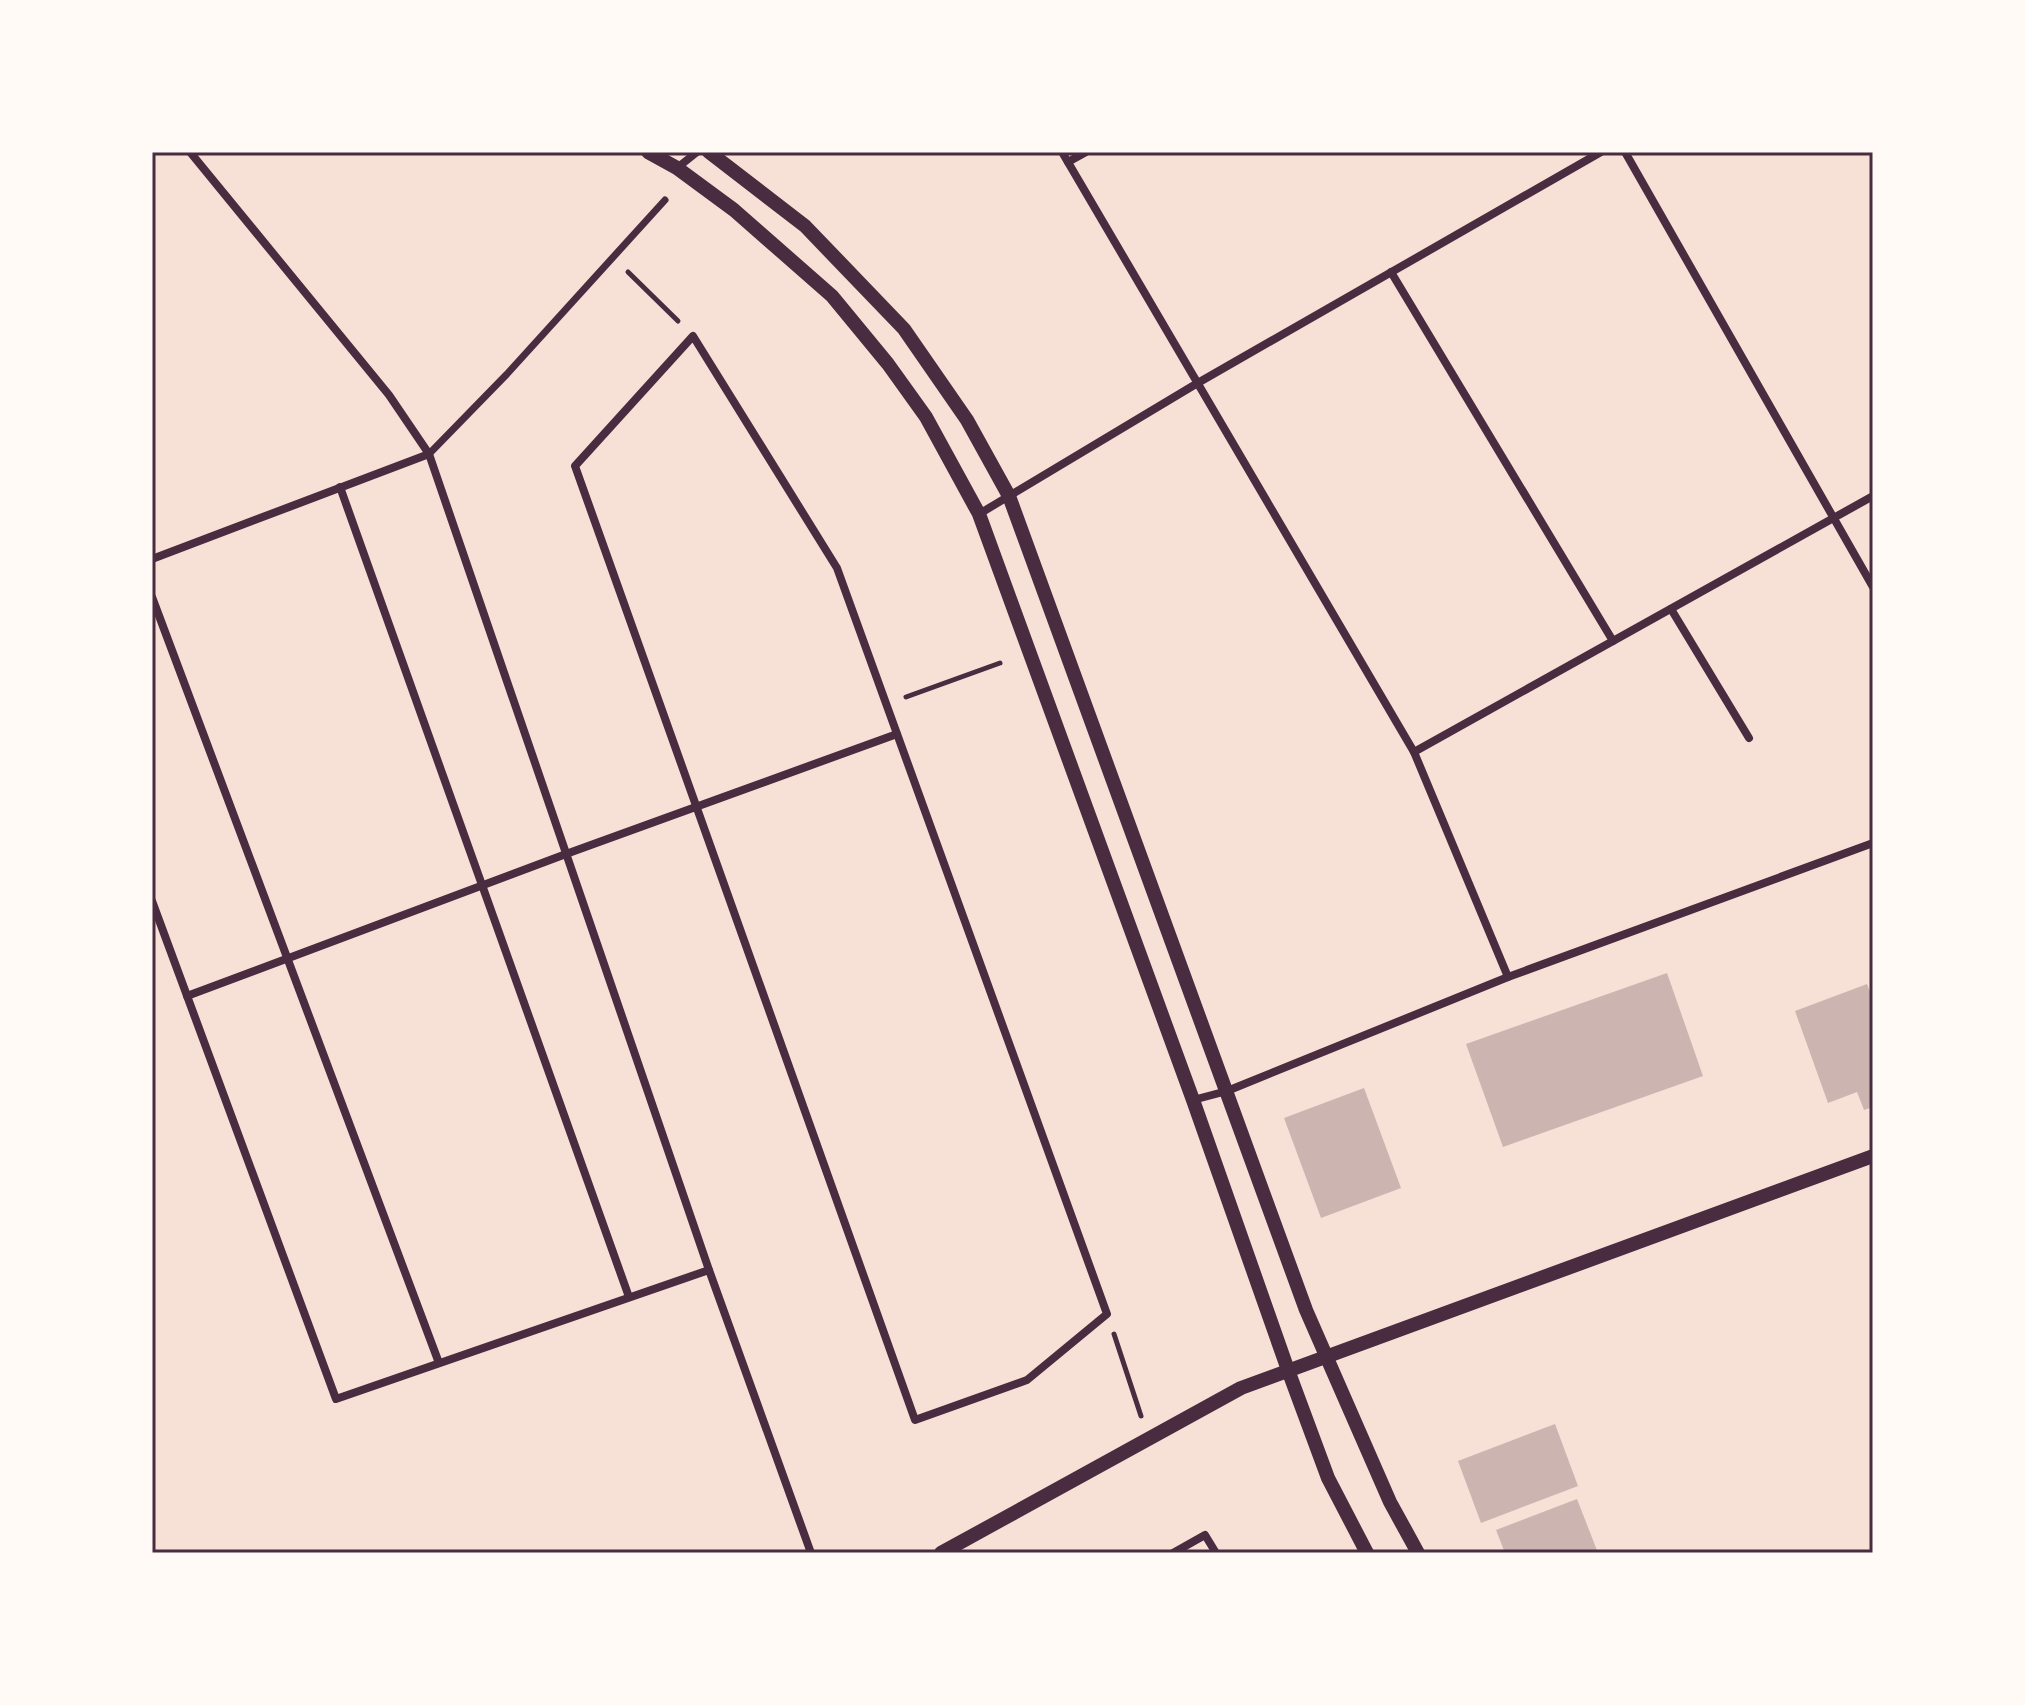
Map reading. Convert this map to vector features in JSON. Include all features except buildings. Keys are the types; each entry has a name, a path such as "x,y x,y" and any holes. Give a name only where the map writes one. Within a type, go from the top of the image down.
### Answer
{"street":[{"path":"190,152 389,395 429,454 709,1270 811,1553"},
{"path":"648,152 677,168 734,210 832,296 888,364 926,417 979,514 1328,1478 1367,1553"},
{"path":"677,168 697,152"},
{"path":"709,152 805,226 904,329 967,420 1009,496 1306,1310 1390,1502 1418,1553"},
{"path":"1062,152 1414,752 1508,977"},
{"path":"1068,162 1086,152"},
{"path":"979,514 1196,384 1601,152"},
{"path":"1625,152 1873,587"},
{"path":"152,559 429,454 507,374 665,200"},
{"path":"1391,272 1613,641"},
{"path":"693,336 837,568 1107,1314 1027,1380 915,1420 575,466 693,336"},
{"path":"340,487 629,1297"},
{"path":"1414,752 1873,496"},
{"path":"152,597 439,1363"},
{"path":"1671,609 1749,738"},
{"path":"187,996 897,734"},
{"path":"1193,1100 1227,1091 1508,977 1873,843"},
{"path":"152,901 336,1399 709,1270"},
{"path":"941,1553 1241,1388 1873,1156"},
{"path":"1173,1553 1205,1535 1216,1553"}],"path":[{"path":"613,257 693,336"},
{"path":"886,704 1000,663"},
{"path":"1107,1314 1148,1439"}]}
